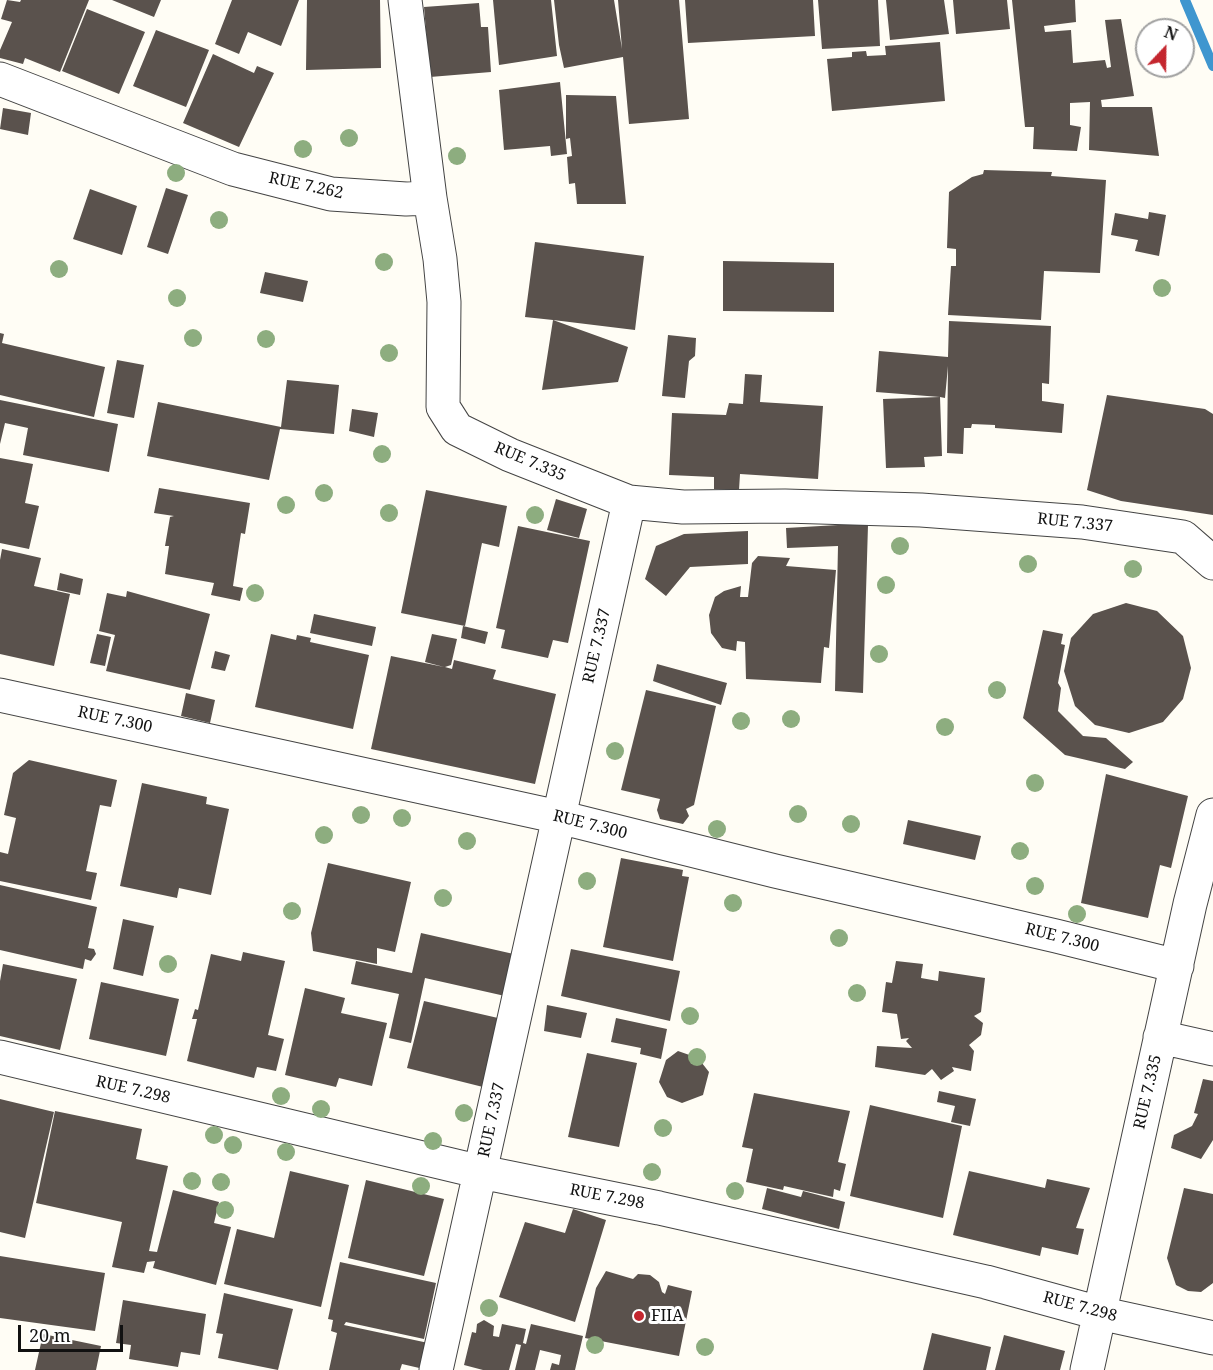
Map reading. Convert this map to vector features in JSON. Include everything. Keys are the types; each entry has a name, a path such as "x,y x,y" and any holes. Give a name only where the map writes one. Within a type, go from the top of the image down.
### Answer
{"street":[{"path":"405,0 430,198"},
{"name":"RUE 7.262","path":"0,80 232,169 331,194 406,199 430,198"},
{"name":"RUE 7.335","path":"430,198 444,302 443,407 457,429 510,455 629,502"},
{"name":"RUE 7.337","path":"436,1370 629,502 683,507 785,506 921,510 1082,522 1183,537 1213,563"},
{"name":"RUE 7.300","path":"0,696 559,817 775,871 1177,966"},
{"name":"RUE 7.335","path":"1087,1370 1190,904 1213,815"},
{"path":"1160,1037 1213,1049"},
{"name":"RUE 7.298","path":"0,1057 481,1172 659,1208 986,1282 1099,1313 1213,1338"}],"building":[{"path":"7,0 20,2 21,0 89,0 60,72 25,58 23,64 0,58 0,50 12,22 1,19"},
{"path":"112,0 161,0 154,17"},
{"path":"232,0 299,0 281,46 248,32 239,54 215,44"},
{"path":"307,0 380,0 381,68 306,70"},
{"path":"493,0 551,0 557,56 499,65"},
{"path":"554,0 614,0 622,49 618,0 679,0 689,119 629,124 623,57 564,68"},
{"path":"685,0 813,0 815,36 688,43"},
{"path":"818,0 878,0 880,46 822,49"},
{"path":"886,0 944,0 949,34 890,40"},
{"path":"953,0 1007,0 1010,29 956,34"},
{"path":"1012,0 1075,0 1076,22 1044,26 1045,32 1071,30 1073,63 1105,60 1107,68 1111,67 1105,20 1121,19 1134,96 1101,100 1102,107 1152,107 1159,156 1089,150 1090,102 1070,103 1070,125 1081,127 1077,151 1033,149 1034,127 1025,127"},
{"path":"479,3 481,27 488,27 491,72 430,77 424,7"},
{"path":"87,9 145,32 119,94 62,71"},
{"path":"156,30 209,50 186,107 133,86"},
{"path":"940,42 945,101 832,111 827,59 852,57 852,52 866,51 867,56 886,55 885,46"},
{"path":"213,54 254,73 257,66 274,73 239,147 183,123"},
{"path":"560,82 567,154 551,156 550,146 504,150 499,90"},
{"path":"566,95 616,96 626,204 577,204 575,183 569,184 567,157 572,156 570,138 566,139"},
{"path":"3,108 31,113 28,135 0,129"},
{"path":"984,170 1052,172 1051,176 1106,180 1100,273 1044,271 1041,320 948,315 951,266 956,266 956,249 947,248 949,192 972,177 983,174"},
{"path":"166,188 188,195 168,254 147,247"},
{"path":"90,189 137,206 122,255 73,239"},
{"path":"1149,212 1166,215 1159,256 1135,251 1138,240 1111,235 1115,213 1148,219"},
{"path":"535,242 644,256 635,330 525,317"},
{"path":"723,261 834,263 834,312 723,311"},
{"path":"265,272 308,281 303,302 260,293"},
{"path":"553,320 628,347 618,382 542,390"},
{"path":"949,321 1051,326 1049,384 1042,383 1042,401 1064,404 1062,433 972,424 971,428 964,428 963,454 947,453 948,366 945,398 876,392 879,351 948,357"},
{"path":"0,333 4,334 2,343 105,367 94,417 0,395"},
{"path":"668,335 696,338 695,356 689,361 685,398 662,396"},
{"path":"117,360 144,365 134,418 107,413"},
{"path":"745,374 762,375 760,402 823,406 818,479 740,474 739,490 714,489 714,477 669,475 672,413 726,415 729,403 743,404"},
{"path":"287,380 339,385 334,434 280,429 269,480 147,456 158,402 281,427"},
{"path":"1107,395 1205,409 1213,414 1213,515 1121,501 1087,490"},
{"path":"940,397 942,456 924,457 925,467 886,468 883,399"},
{"path":"0,400 118,424 109,472 23,455 28,428 5,423 0,444"},
{"path":"352,409 378,413 374,437 349,431"},
{"path":"0,458 33,464 25,503 39,506 29,549 0,543"},
{"path":"159,488 250,503 245,534 241,533 233,586 243,588 240,601 211,595 214,583 165,574 169,546 165,546 170,517 174,516 154,513"},
{"path":"426,490 507,506 499,547 482,543 465,626 401,613"},
{"path":"556,499 587,509 579,538 547,530"},
{"path":"868,525 863,693 835,691 838,546 787,548 786,528"},
{"path":"518,526 590,541 568,643 553,640 548,658 501,648 505,630 496,628"},
{"path":"748,531 748,564 690,567 666,596 645,579 656,546 684,534"},
{"path":"2,549 41,558 34,586 70,594 54,666 0,654"},
{"path":"758,556 790,558 786,566 836,570 829,648 824,647 821,683 746,679 745,642 737,641 736,651 722,648 711,633 709,615 715,597 724,591 741,586 740,597 748,597 752,563"},
{"path":"60,573 83,579 80,595 57,590"},
{"path":"127,591 210,614 190,690 106,671 115,635 99,631 107,593 126,597"},
{"path":"1126,603 1157,611 1183,636 1191,668 1183,699 1163,722 1129,733 1095,725 1075,706 1064,671 1071,638 1093,614"},
{"path":"314,614 376,627 372,646 310,633"},
{"path":"463,626 488,632 485,644 461,638"},
{"path":"1043,630 1063,634 1061,644 1065,645 1058,683 1061,688 1058,711 1083,736 1106,738 1133,762 1125,769 1065,755 1023,718"},
{"path":"97,634 111,637 105,666 90,663"},
{"path":"271,634 296,640 297,635 311,638 310,642 369,655 353,729 255,707"},
{"path":"432,634 457,639 451,665 445,667 452,669 454,660 496,670 493,679 556,694 535,784 371,749 391,656 444,667 425,662"},
{"path":"215,651 230,655 225,671 211,668"},
{"path":"657,664 727,683 721,705 653,681"},
{"path":"646,690 716,706 694,805 686,809 689,816 683,824 660,819 657,810 660,799 621,790"},
{"path":"186,693 215,700 210,723 181,716"},
{"path":"29,760 117,780 111,807 100,805 86,871 97,873 91,900 0,881 0,852 8,854 16,818 4,815 13,773"},
{"path":"1106,774 1188,796 1171,868 1160,865 1148,918 1081,903"},
{"path":"142,783 207,797 206,804 229,809 211,895 179,888 177,898 120,886"},
{"path":"908,820 981,836 975,860 903,844"},
{"path":"621,858 683,870 682,876 689,877 673,961 603,947"},
{"path":"328,863 411,882 395,952 377,948 377,964 313,951 311,933"},
{"path":"0,885 97,907 88,948 94,949 96,954 91,961 85,959 83,969 0,950"},
{"path":"123,919 154,926 143,976 113,969"},
{"path":"421,933 518,955 505,996 425,978 411,1043 389,1038 399,994 351,984 356,961 412,973"},
{"path":"571,949 680,971 670,1021 561,996"},
{"path":"243,952 285,961 268,1035 284,1039 276,1071 257,1067 254,1078 187,1061 197,1019 192,1019 195,1009 198,1010 211,954 241,961"},
{"path":"896,961 923,964 921,978 938,981 939,971 985,978 981,1012 974,1016 983,1023 981,1035 969,1045 974,1051 971,1071 952,1067 954,1071 941,1080 932,1069 925,1075 875,1067 877,1046 912,1048 906,1041 909,1038 901,1039 897,1014 882,1012 886,982 892,983"},
{"path":"3,964 77,979 60,1050 0,1036 0,981"},
{"path":"101,982 179,999 166,1056 89,1039"},
{"path":"305,988 345,998 341,1013 387,1023 372,1086 339,1078 336,1087 285,1075"},
{"path":"424,1001 498,1018 483,1087 407,1068"},
{"path":"547,1005 587,1013 581,1038 544,1031"},
{"path":"616,1018 667,1029 661,1059 640,1054 641,1048 611,1042"},
{"path":"678,1051 698,1058 709,1072 703,1095 682,1103 667,1097 659,1082 666,1060"},
{"path":"587,1053 637,1063 619,1147 568,1137"},
{"path":"1203,1079 1213,1081 1213,1140 1201,1159 1171,1148 1174,1135 1192,1126 1198,1114 1194,1113"},
{"path":"939,1091 976,1099 970,1126 951,1122 955,1106 937,1102"},
{"path":"754,1093 850,1111 838,1162 846,1164 840,1191 834,1189 833,1197 784,1186 783,1190 746,1182 753,1149 742,1147"},
{"path":"0,1099 54,1112 25,1238 0,1232"},
{"path":"870,1105 962,1126 943,1218 850,1196"},
{"path":"55,1111 142,1129 136,1159 168,1166 149,1251 157,1252 173,1190 219,1202 214,1223 231,1227 216,1285 153,1268 155,1261 147,1262 144,1273 112,1267 122,1222 36,1203"},
{"path":"290,1171 349,1185 321,1307 224,1284 237,1229 274,1238"},
{"path":"969,1171 1045,1188 1047,1179 1090,1188 1076,1228 1084,1229 1078,1255 1042,1247 1040,1256 953,1235"},
{"path":"366,1180 444,1199 424,1276 348,1258"},
{"path":"767,1188 801,1197 803,1191 845,1202 839,1229 762,1209"},
{"path":"1184,1188 1213,1194 1213,1283 1201,1292 1188,1291 1176,1285 1167,1258"},
{"path":"573,1209 606,1220 575,1322 499,1297 525,1222 565,1233"},
{"path":"0,1256 105,1273 95,1331 0,1318"},
{"path":"340,1262 436,1283 424,1339 346,1322 344,1325 433,1344 428,1370 402,1364 400,1370 329,1370 337,1333 331,1331 333,1320 328,1319"},
{"name":"FIIA","path":"606,1271 633,1279 638,1274 650,1275 659,1282 665,1294 668,1285 692,1291 679,1356 585,1338 596,1288"},
{"path":"224,1293 293,1309 278,1370 218,1358 223,1334 216,1333"},
{"path":"123,1300 206,1314 200,1355 181,1352 178,1367 129,1359 131,1345 116,1343"},
{"path":"484,1320 494,1326 493,1336 499,1337 502,1324 526,1329 523,1343 526,1344 531,1324 583,1336 575,1370 550,1370 552,1363 559,1365 561,1355 540,1350 535,1370 515,1370 521,1345 516,1344 509,1370 483,1370 464,1365 472,1332 476,1333 477,1324"},
{"path":"932,1333 991,1347 986,1370 923,1370"},
{"path":"43,1334 101,1346 96,1370 35,1370"},
{"path":"1004,1335 1065,1351 1060,1370 995,1370"}],"waterway":[{"path":"1185,0 1213,66"}],"place":[{"name":"FIIA","path":"639,1316"}]}
